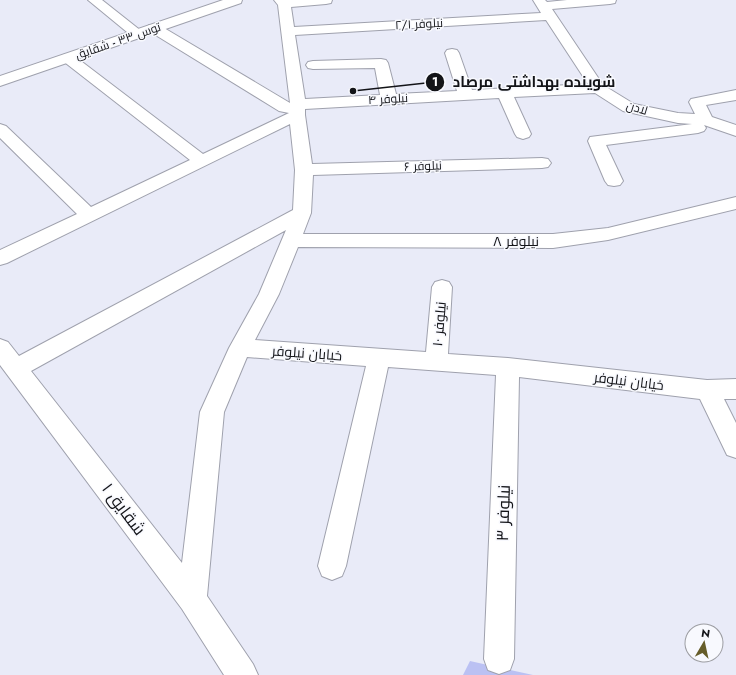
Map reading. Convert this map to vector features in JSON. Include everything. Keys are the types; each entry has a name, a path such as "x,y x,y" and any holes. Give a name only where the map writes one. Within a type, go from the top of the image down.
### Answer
{"street":[{"path":"94,0 138,34"},
{"name":"توس ۳۳ - شقایق","path":"0,81 236,0"},
{"path":"192,599 212,412 240,348 269,294 302,213 304,170 288,31 282,2 326,0"},
{"name":"نیلوفر ۲/۱","path":"288,31 544,8 610,0"},
{"name":"لادن","path":"544,8 598,88 630,108 678,118 713,122 736,131"},
{"path":"154,28 285,108 298,109"},
{"path":"452,53 466,95"},
{"path":"68,58 202,161"},
{"path":"313,65 381,63 389,99"},
{"name":"نیلوفر ۴","path":"298,109 389,99 598,88"},
{"path":"505,93 523,134"},
{"path":"614,181 596,141 713,122 697,102 736,95"},
{"path":"0,258 202,161 298,109"},
{"path":"0,129 89,215"},
{"name":"نیلوفر ۶","path":"304,170 542,163"},
{"name":"نیلوفر ۸","path":"292,240 554,241 608,234 736,203"},
{"path":"16,368 302,213"},
{"name":"نیلوفر ۱۰","path":"436,362 442,287"},
{"name":"شقایق ۱","path":"0,348 192,599 242,675"},
{"name":"خیابان نیلوفر","path":"240,348 508,367 707,390 736,389"},
{"path":"332,566 379,358"},
{"name":"نیلوفر ۳","path":"499,658 508,367"},
{"path":"707,390 736,447"}],"shaded area":[{"path":"470,661 533,675 463,675"}],"place":[{"name":"شوینده بهداشتی مرصاد","path":"353,91"}]}
